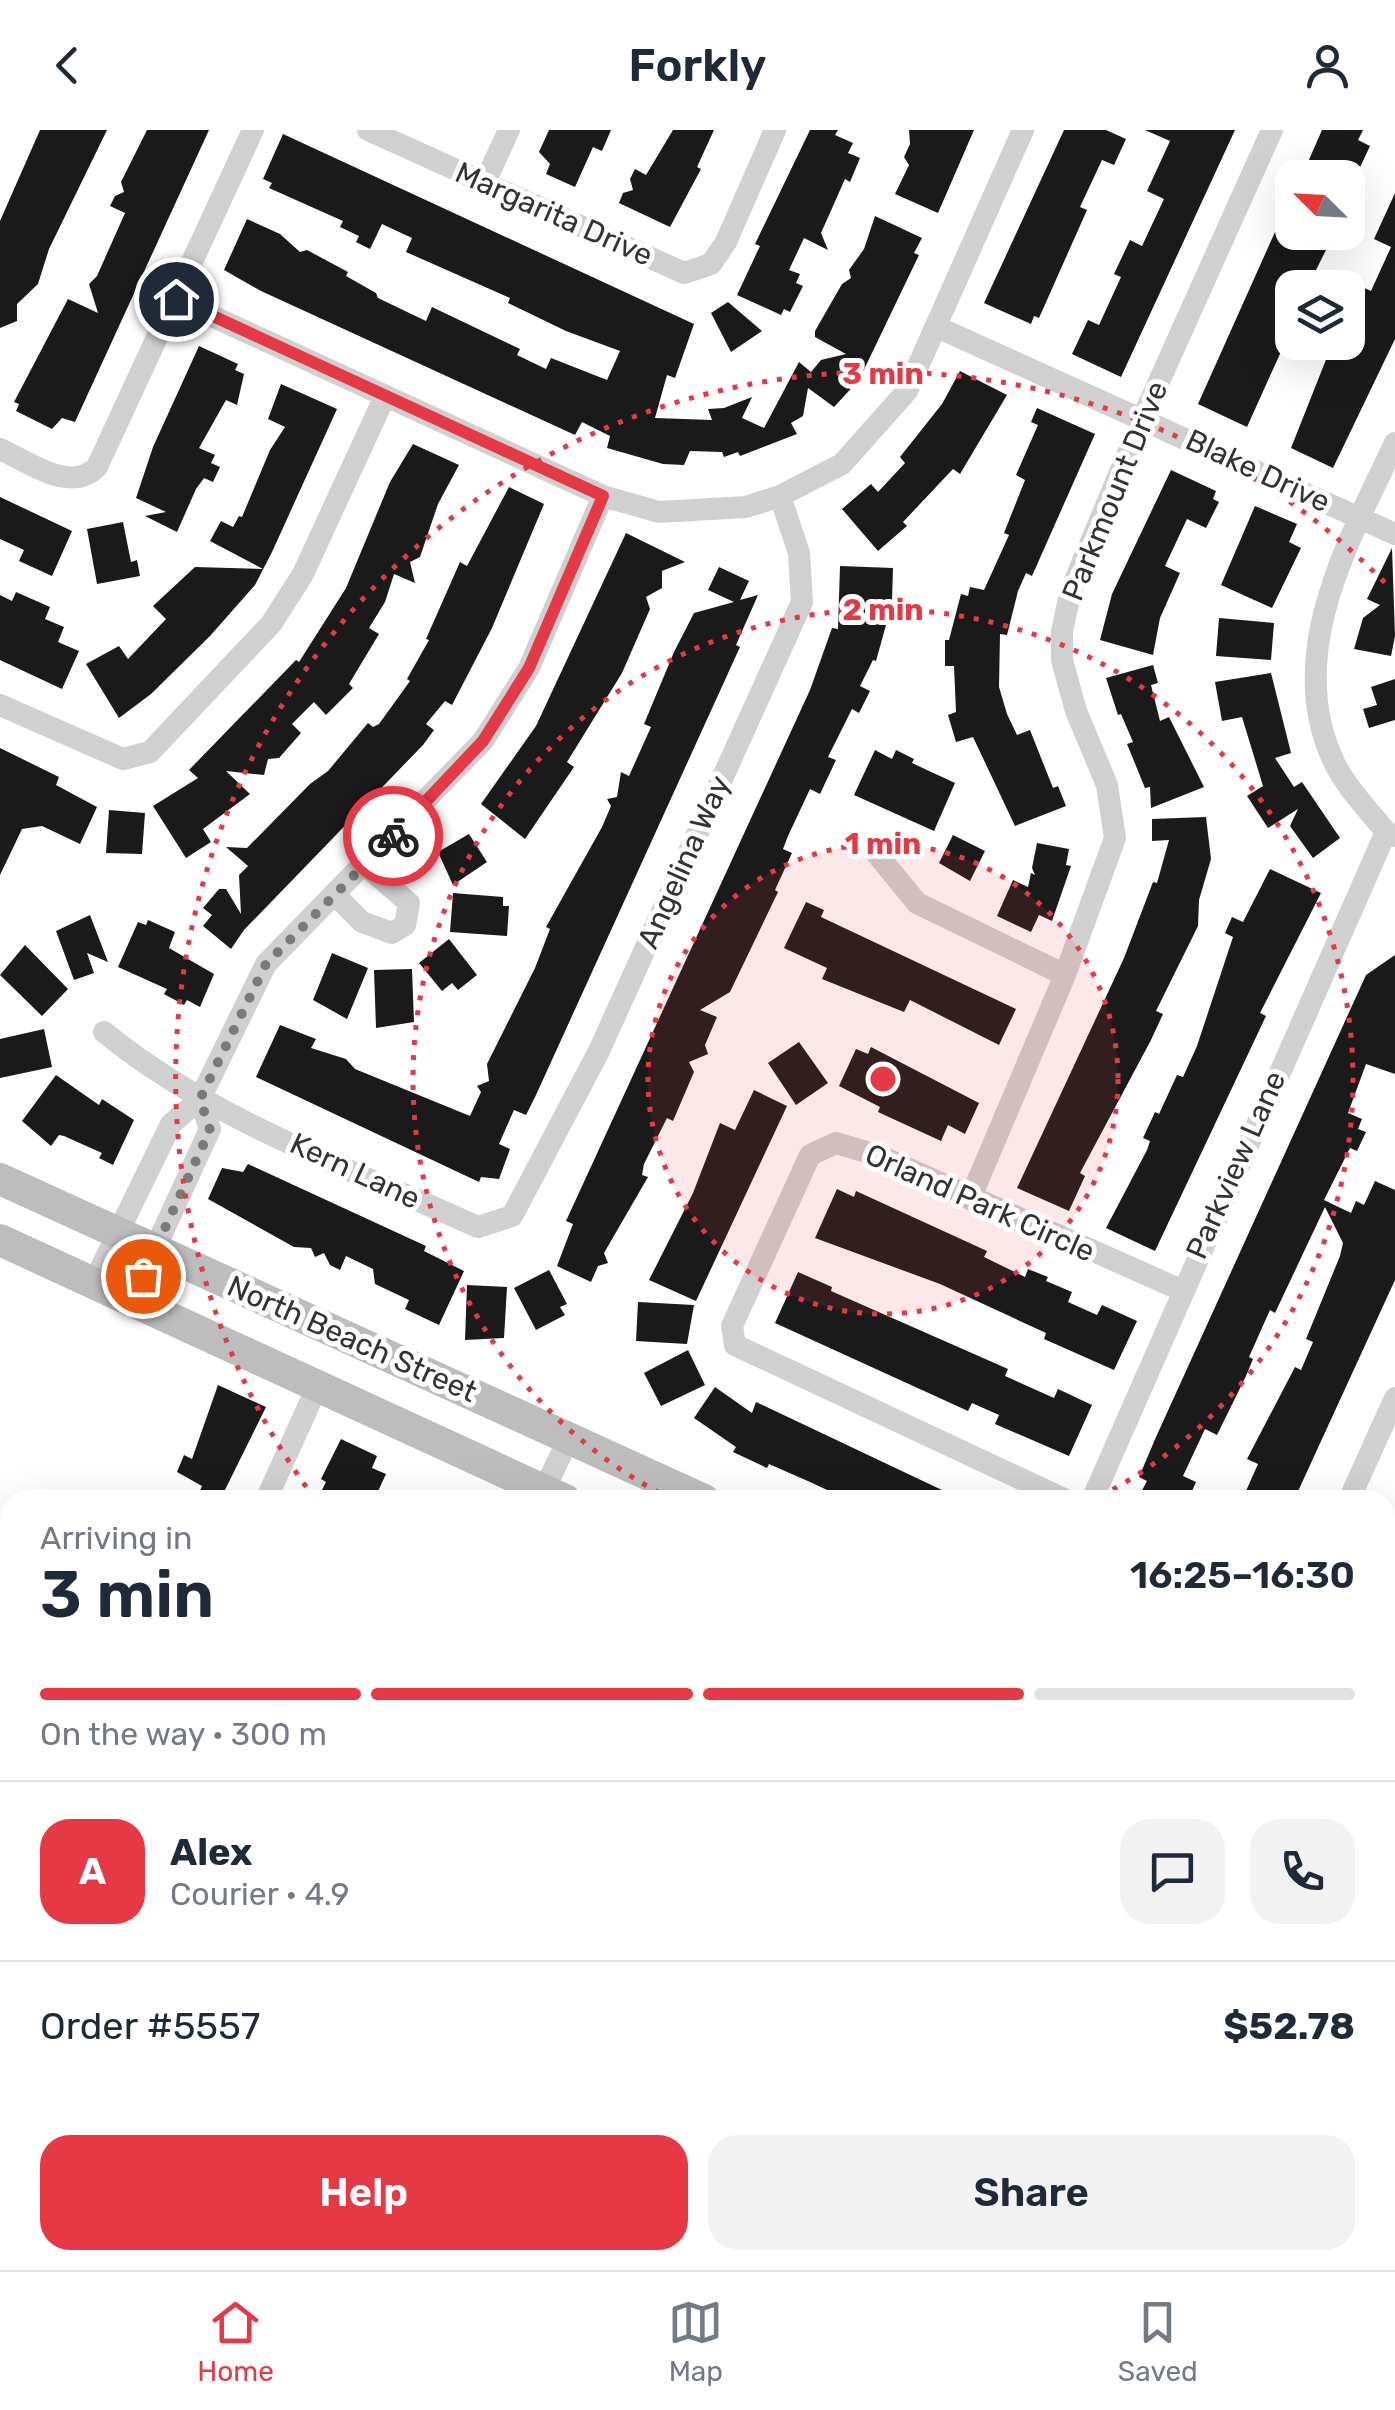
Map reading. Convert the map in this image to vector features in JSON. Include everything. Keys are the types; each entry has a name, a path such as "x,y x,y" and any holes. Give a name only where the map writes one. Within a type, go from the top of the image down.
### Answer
{"main road":[{"name":"North Beach Street","path":"0,1179 682,1490"},
{"name":"North Beach Street","path":"0,1240 534,1490"}],"street":[{"path":"0,448 59,476 84,478 102,458 253,130"},
{"name":"Margarita Drive","path":"368,130 684,273 711,264 726,242 776,130"},
{"path":"485,182 508,130"},
{"path":"176,299 603,496 659,512 746,506 780,496 842,464 906,391 1023,130"},
{"name":"Parkmount Drive","path":"970,1199 1065,975 1114,838 1107,785 1076,711 1062,660 1062,631 1071,590 1143,417 1272,130"},
{"name":"Blake Drive","path":"937,327 1395,534"},
{"path":"0,705 123,759 150,752 271,624 304,574 385,396"},
{"path":"1390,834 1336,766 1318,719 1314,686 1322,615 1359,518 1395,443"},
{"path":"93,1284 171,1124 200,1099 266,964 483,741 529,668 603,496"},
{"name":"Angelina Way","path":"512,1216 599,1051 802,602 799,553 780,496"},
{"name":"Parkview Lane","path":"1096,1490 1181,1290 1390,834"},
{"path":"876,853 917,902 1065,975"},
{"path":"334,894 362,922 392,933 405,925 409,903 364,864"},
{"name":"Kern Lane","path":"104,1032 149,1069 200,1099 478,1227 512,1216"},
{"path":"131,1301 210,1130 200,1099"},
{"name":"Orland Park Circle","path":"1045,1490 735,1345 732,1326 810,1155 836,1143 852,1147 1181,1290"},
{"path":"271,1490 318,1387"},
{"path":"1353,1490 1395,1398"},
{"path":"551,1490 569,1438"}],"building":[{"path":"40,130 107,130 49,249 38,284 17,304 17,321 0,328 0,221"},
{"path":"147,130 209,130 75,422 62,418 52,429 16,411 19,404 14,402 68,299 98,313 89,284 97,276 125,213 110,206 115,196 124,192 121,182"},
{"path":"549,130 611,130 602,151 593,147 575,187 546,174 550,164 539,152"},
{"path":"673,130 714,130 697,167 701,169 670,227 619,203 623,193 633,190 630,179 635,169 646,175"},
{"path":"810,130 838,130 835,135 853,143 848,153 860,158 850,182 845,179 821,233 828,250 804,238 789,270 800,274 796,283 803,286 790,312 784,309 781,315 737,295 760,246 755,244"},
{"path":"909,130 974,130 938,213 895,194 909,165 904,157 910,144"},
{"path":"1064,130 1106,130 1126,139 1114,165 1102,160 1080,207 1087,210 1039,318 1034,316 1031,324 984,303"},
{"path":"1145,130 1235,130 1121,377 1072,354 1088,320 1099,325 1121,277 1114,274 1130,240 1142,246 1164,199 1147,191 1170,141"},
{"path":"1322,130 1363,130 1358,140 1370,146 1363,160 1309,160"},
{"path":"283,134 694,324 675,378 667,375 655,418 712,420 708,409 724,408 752,397 742,418 764,428 799,362 811,372 821,360 846,354 815,337 815,331 842,284 851,278 849,270 864,249 875,216 922,238 914,253 919,255 859,380 834,407 808,388 803,416 791,423 797,434 740,456 738,452 724,457 722,452 690,451 684,465 663,464 607,448 610,436 582,422 575,435 261,291 224,270 247,219 280,234 300,252 307,250 348,272 346,276 378,298 426,321 432,307 520,349 517,355 546,369 551,358 607,380 620,351 566,331 508,303 510,298 406,252 412,238 382,224 370,249 356,242 359,236 340,227 343,221 269,188 272,183 263,179"},
{"path":"1395,193 1395,339 1333,468 1291,448 1326,360 1365,360 1365,288 1371,291 1391,247 1374,239"},
{"path":"1275,232 1275,250 1326,250 1316,270 1275,270 1277,360 1247,427 1198,404"},
{"path":"728,302 762,331 731,352 711,313"},
{"path":"199,346 238,364 235,370 244,374 237,405 226,400 199,448 215,455 211,463 220,467 213,482 204,478 196,489 177,532 145,516 166,512 136,498 153,447"},
{"path":"960,371 1007,395 960,474 953,469 903,522 907,526 878,551 842,509 871,484 878,492 905,463 900,457 942,404"},
{"path":"281,384 337,409 272,552 255,585 210,636 151,694 119,718 86,664 119,646 128,659 166,619 153,606 195,567 263,569 210,541 221,521 233,527 242,517 270,450 285,427 268,419"},
{"path":"1037,408 1095,434 1032,576 1026,573 1018,591 1007,635 1000,634 999,687 1007,714 1017,735 1030,730 1053,788 1058,786 1066,806 1015,826 973,737 956,742 948,715 956,712 954,666 945,666 945,640 949,640 961,594 968,596 970,587 984,590 1009,535 1004,533 1025,480 1016,475 1038,425 1031,422"},
{"path":"413,444 459,465 438,504 420,557 410,562 415,583 394,574 385,602 369,628 379,634 349,684 353,688 326,715 314,702 292,724 301,733 279,758 268,759 264,775 226,771 250,794 203,829 211,842 186,858 153,806 198,778 189,770 296,660 299,662 346,588 390,482"},
{"path":"1171,470 1216,491 1213,499 1219,502 1206,528 1187,519 1165,566 1180,573 1160,618 1153,655 1100,640 1112,594"},
{"path":"509,487 544,504 492,628 452,705 445,701 426,724 434,730 423,745 244,930 231,949 203,926 212,915 203,908 219,889 226,889 241,914 239,875 248,866 226,847 247,848 328,771 368,723 373,727 379,724 410,681 407,679 429,640 426,639 460,562 467,566"},
{"path":"0,497 72,531 52,576 19,561 24,550 0,539"},
{"path":"1255,506 1297,524 1289,542 1301,548 1272,608 1221,585"},
{"path":"123,522 131,562 137,560 140,576 97,584 87,529"},
{"path":"626,533 685,562 662,571 662,588 646,597 650,609 622,673 567,762 574,767 525,839 481,804 536,726"},
{"path":"1392,548 1395,636 1391,656 1354,649 1363,618 1380,605 1367,599"},
{"path":"840,566 893,568 892,601 879,624 886,625 876,661 873,660 860,686 870,691 859,713 852,709 828,757 836,760 820,794 810,789 788,836 783,849 792,853 775,890 778,892 730,992 700,1010 717,1017 705,1045 708,1054 689,1062 694,1072 673,1121 667,1118 644,1164 642,1175 648,1177 604,1253 608,1263 598,1266 591,1282 557,1266 573,1224 566,1221 810,690 832,628 838,629"},
{"path":"719,567 749,581 740,600 758,595 736,645 740,647 536,1095 526,1115 514,1110 499,1144 510,1149 499,1179 481,1177 479,1182 256,1077 280,1025 316,1039 311,1048 346,1059 355,1069 470,1116 481,1092 477,1086 489,1081 487,1064 535,968 550,929 546,927 602,827 611,806 607,799 617,797 621,772 629,776 651,727 644,724 694,613 734,602 708,590"},
{"path":"16,592 50,607 45,619 64,627 58,642 79,651 62,689 0,660 0,595 12,601"},
{"path":"1219,618 1274,623 1271,660 1216,656"},
{"path":"1153,665 1158,683 1151,685 1160,721 1169,717 1204,787 1151,808 1150,787 1145,788 1127,744 1133,742 1121,714 1118,715 1106,678"},
{"path":"1271,673 1291,753 1275,758 1294,787 1302,782 1340,838 1313,858 1290,826 1298,809 1268,828 1247,796 1263,786 1242,717 1222,721 1215,682"},
{"path":"1395,679 1395,720 1369,728 1363,709 1377,705 1371,687"},
{"path":"0,748 59,777 56,785 97,807 80,844 42,826 22,829 0,875"},
{"path":"875,750 892,759 896,750 914,759 912,763 955,783 934,831 854,795"},
{"path":"109,810 145,813 142,854 106,853"},
{"path":"1206,817 1211,859 1199,900 1198,926 1156,1011 1163,1014 1151,1040 1080,1173 1085,1176 1069,1211 1017,1188 1124,958 1153,882 1157,883 1169,840 1152,841 1152,819"},
{"path":"469,834 487,862 453,885 438,852"},
{"path":"953,835 985,851 970,881 939,863"},
{"path":"1037,843 1069,849 1066,865 1071,866 1052,921 1039,915 1031,932 997,916 1013,880 1028,887 1031,873 1035,875 1032,868"},
{"path":"1270,869 1321,893 1260,1013 1266,1016 1155,1251 1106,1228 1147,1150 1150,1141 1143,1138 1155,1112 1159,1114 1177,1075 1183,1077 1197,1046 1233,937 1225,933 1232,917 1243,922"},
{"path":"453,893 503,897 503,906 509,906 507,936 450,932"},
{"path":"806,902 824,910 821,917 1016,1009 999,1045 910,1000 904,1012 822,979 827,968 784,948"},
{"path":"90,915 108,962 87,953 94,973 74,980 56,931"},
{"path":"148,920 175,932 169,948 214,974 200,1007 187,1000 184,1005 164,994 167,989 118,967 138,922 146,925"},
{"path":"449,939 477,975 458,990 452,983 442,991 419,963"},
{"path":"25,945 68,989 42,1016 0,975"},
{"path":"332,953 368,968 347,1019 313,1000"},
{"path":"1395,955 1395,1074 1366,1064 1348,1113 1362,1119 1358,1129 1366,1132 1357,1151 1350,1148 1324,1200 1351,1213 1356,1201 1364,1205 1375,1181 1395,1190 1395,1280 1299,1490 1246,1490 1258,1464 1247,1459 1295,1367 1301,1370 1313,1342 1306,1339 1340,1256 1343,1243 1325,1207 1275,1313 1270,1310 1249,1357 1253,1359 1246,1376 1217,1435 1205,1429 1183,1476 1196,1482 1192,1490 1142,1490 1147,1481 1139,1477 1156,1437 1366,975"},
{"path":"412,969 414,1022 376,1028 374,970"},
{"path":"44,1029 52,1067 0,1078 0,1039"},
{"path":"799,1042 828,1083 796,1105 768,1063"},
{"path":"871,1047 979,1103 965,1134 948,1125 941,1141 878,1112 880,1107 839,1086 856,1049 868,1054"},
{"path":"56,1075 99,1105 102,1099 134,1120 113,1165 99,1158 102,1153 64,1136 59,1135 51,1146 22,1121"},
{"path":"754,1090 787,1106 696,1301 649,1280 693,1193 720,1123 735,1130"},
{"path":"248,1164 426,1246 424,1251 464,1271 439,1325 405,1309 409,1300 375,1284 373,1269 346,1256 340,1270 330,1265 324,1253 315,1257 311,1248 294,1247 208,1199 222,1168 243,1172"},
{"path":"837,1189 854,1197 856,1191 987,1251 984,1257 1025,1277 1028,1269 1048,1277 1046,1281 1072,1292 1068,1302 1097,1315 1102,1305 1137,1321 1114,1370 1044,1339 1046,1333 940,1284 815,1238"},
{"path":"549,1270 567,1304 560,1307 565,1315 536,1330 514,1288"},
{"path":"798,1272 832,1287 831,1291 1008,1369 1005,1376 1054,1398 1058,1389 1092,1405 1069,1456 995,1424 999,1415 972,1403 968,1411 775,1323"},
{"path":"467,1285 507,1287 504,1338 465,1340"},
{"path":"638,1302 694,1305 687,1344 636,1341"},
{"path":"688,1350 705,1385 661,1406 644,1373"},
{"path":"218,1385 266,1407 225,1490 200,1490 202,1486 177,1472 184,1455 192,1459"},
{"path":"715,1387 752,1413 756,1402 942,1490 827,1490 733,1452 736,1447 694,1418"},
{"path":"341,1439 377,1456 372,1468 386,1474 379,1490 322,1490 326,1482 321,1479"}],"way so far":[{"path":"143,1276 210,1130 200,1099 266,964 393,836"}],"route":[{"path":"176,299 603,496 529,668 483,741 393,836"}]}
